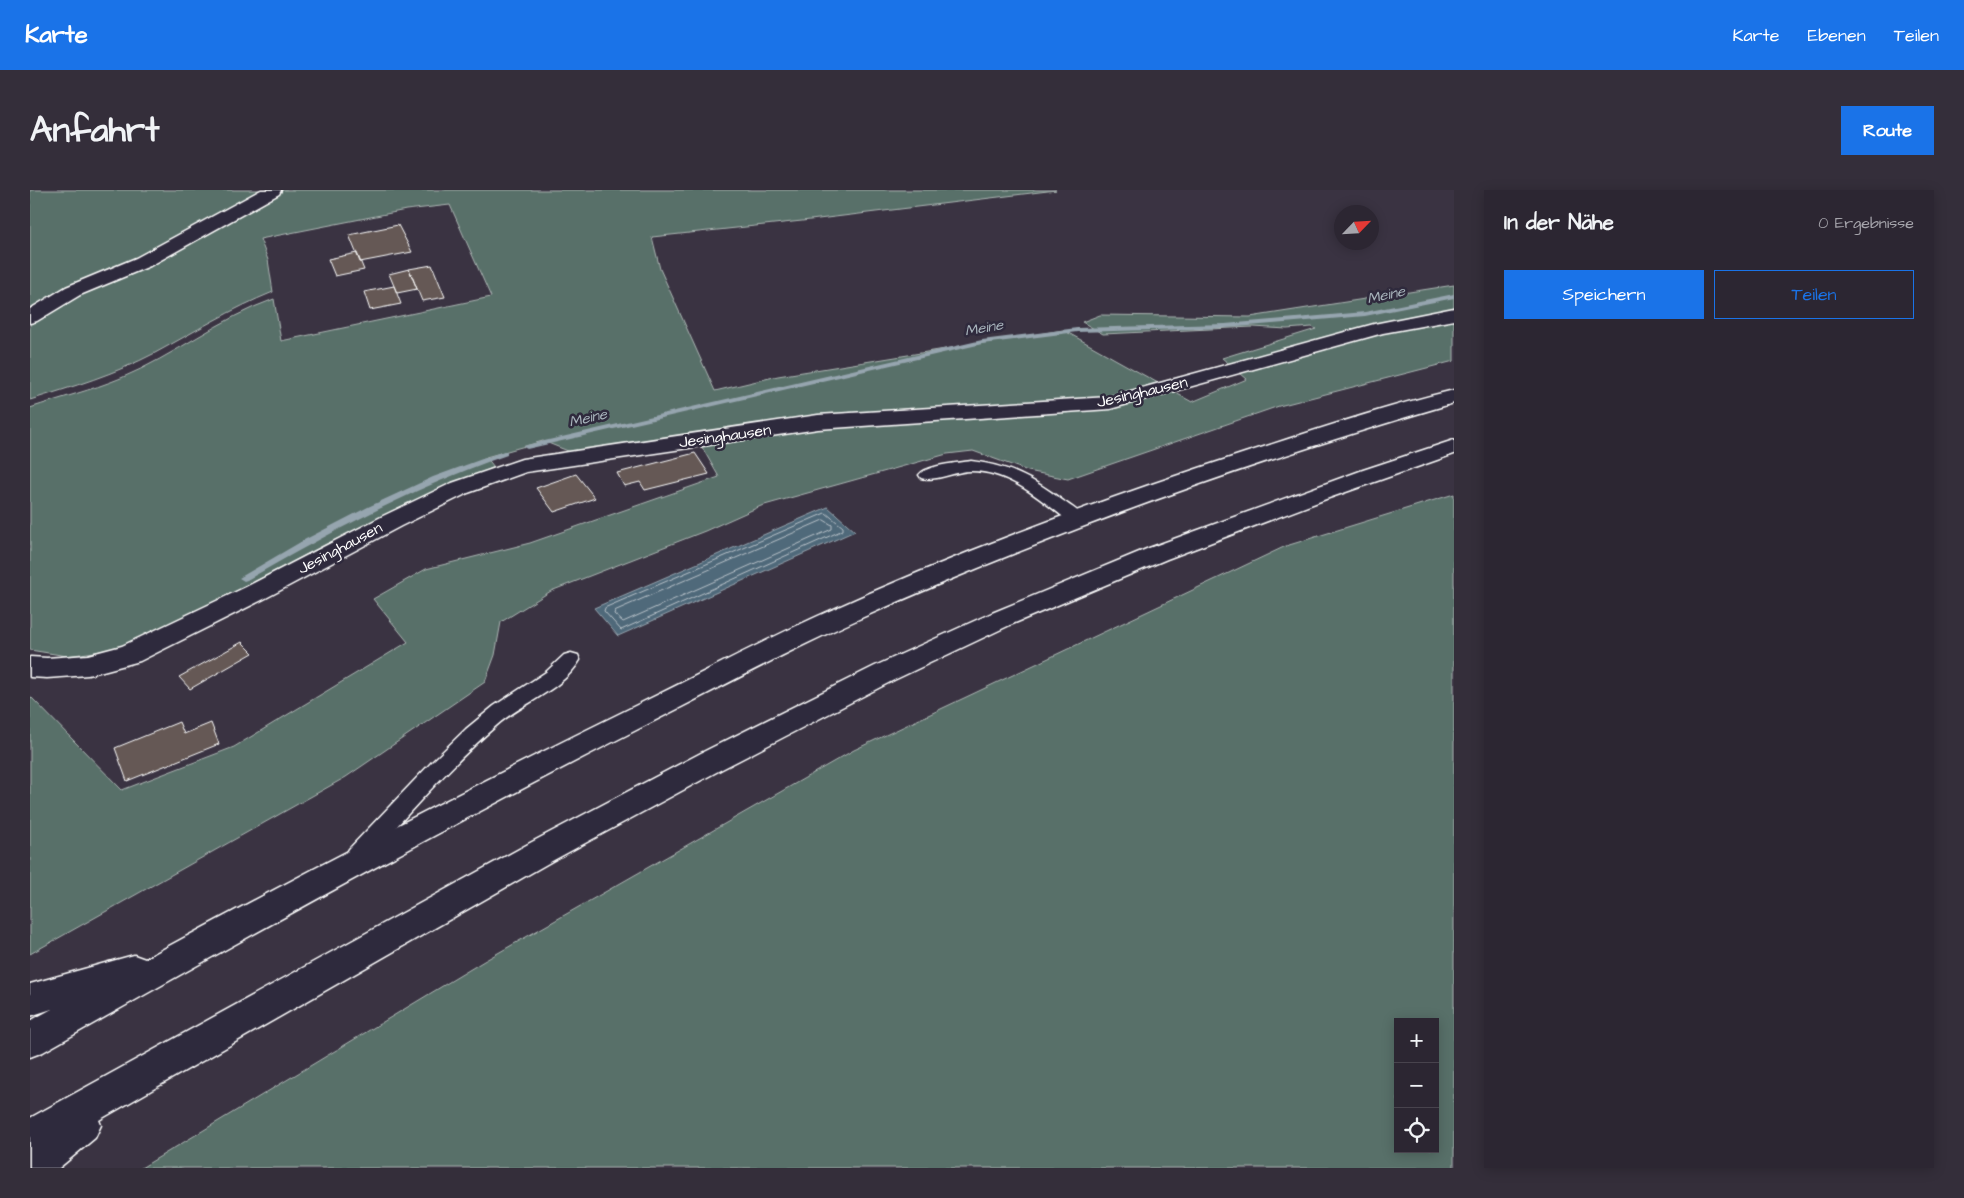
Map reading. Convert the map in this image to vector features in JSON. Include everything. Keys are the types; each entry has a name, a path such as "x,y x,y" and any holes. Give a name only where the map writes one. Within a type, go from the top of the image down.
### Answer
{"main road":[{"path":"30,317 73,291 143,262 273,190"},
{"name":"Jesinghausen","path":"30,667 47,668 88,664 130,654 460,488 522,466 818,422 1110,403 1380,328 1454,314"},
{"path":"30,1040 179,957 601,735 852,612 1078,520 1180,481 1265,452 1454,396"},
{"path":"30,1139 413,922 629,805 915,659 1086,582 1233,524 1454,447"},
{"path":"30,1000 179,957"},
{"path":"30,1167 142,1074"}],"lane":[{"path":"927,475 960,465 977,465 1008,473 1047,496 1078,520"},
{"path":"344,870 458,748 502,709 550,679 571,660"}],"green space":[{"path":"30,190 266,190 175,240 30,311"},
{"path":"280,190 1056,190 652,237 660,269 715,391 778,376 1063,330 1192,402 1247,379 1222,358 1316,329 1312,327 1287,329 1253,327 1103,334 1082,322 1100,315 1250,317 1454,285 1454,361 1279,406 1068,479 1028,471 973,451 947,454 761,506 705,531 551,591 501,622 495,655 485,682 346,777 30,954 30,696 122,790 234,747 408,642 373,599 426,569 530,543 719,477 699,442 675,436 573,453 543,441 486,457 494,467 326,544 150,637 108,650 67,656 30,650 30,408 121,378 160,359 235,316 274,299 281,341 491,297 450,205 406,210 260,239 268,260 273,292 227,313 155,353 109,374 30,400 30,321 49,309"},
{"path":"1454,494 1454,1168 141,1168 484,961 854,750 1286,546"}],"water":[{"path":"828,507 855,531 618,636 594,608"}],"building":[{"path":"398,225 412,252 360,262 349,235"},
{"path":"357,253 364,270 335,276 328,259"},
{"path":"432,265 445,297 422,301 409,269"},
{"path":"409,269 417,289 397,293 389,274"},
{"path":"394,286 401,304 370,310 364,292"},
{"path":"695,453 709,474 645,490 640,482 624,486 617,473"},
{"path":"576,474 595,498 554,512 536,488"},
{"path":"242,642 253,653 190,689 179,677"},
{"path":"179,722 184,734 211,723 219,744 127,781 115,748"}],"waterway":[{"name":"Meine","path":"527,447 982,342 1077,330 1225,326 1365,314 1454,296"},
{"name":"Meine","path":"244,578 338,525 403,493 436,478 504,453"}]}
